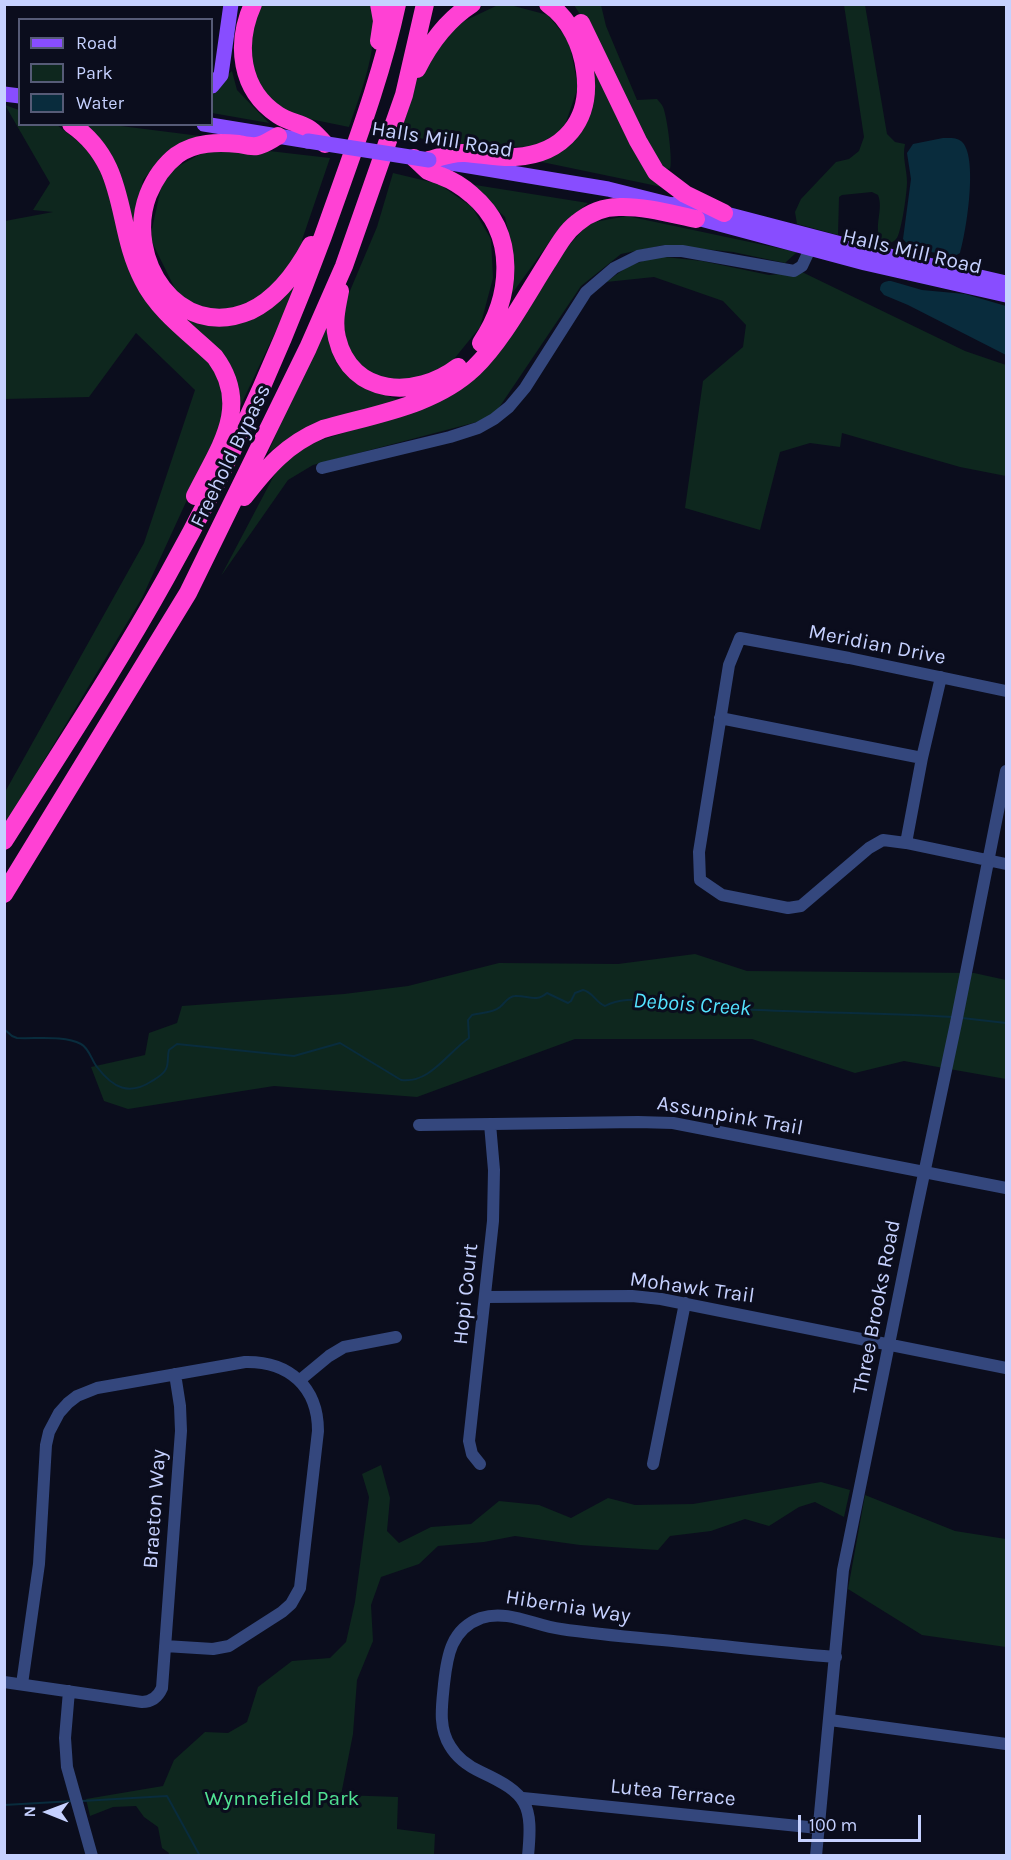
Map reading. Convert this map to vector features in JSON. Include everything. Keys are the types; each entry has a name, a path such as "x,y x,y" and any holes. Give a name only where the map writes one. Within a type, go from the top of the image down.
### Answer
{"highway":[{"path":"253,4 242,46 244,68 250,86 262,102 279,116 314,138"},
{"path":"365,117 381,31 379,4"},
{"name":"Freehold Bypass","path":"4,841 166,578 246,421 278,351 334,205 365,117 397,4"},
{"name":"Freehold Bypass","path":"4,894 188,593 303,358 344,266 404,95 425,4"},
{"path":"404,95 426,51 449,22 472,4"},
{"path":"423,162 462,153 496,157 536,154 556,146 571,132 580,117 585,100 584,60 571,29 559,13 548,4"},
{"path":"568,4 586,31 638,141 656,172 685,194 724,213"},
{"path":"73,126 93,143 109,168 135,260 144,283 160,304 215,357 226,375 232,396 231,416 225,434 123,651"},
{"path":"278,136 258,146 231,143 199,145 178,154 163,169 155,180 145,204 142,231 144,249 150,268 162,288 176,303 203,315 224,316 251,310 270,298 292,275 334,205"},
{"path":"344,266 336,316 337,338 345,358 365,378 388,388 416,387 445,375 470,356 485,336 500,305 506,277 504,249 497,226 483,205 460,186 423,162"},
{"path":"218,532 276,458 295,443 323,429 436,395 474,368 492,347 566,235 586,217 609,208 628,207 696,219"}],"main road":[{"path":"213,85 221,75 231,4"},
{"name":"Halls Mill Road","path":"213,125 278,136 314,138 423,162 597,187 672,205 684,203 864,250 1004,290"},
{"name":"Halls Mill Road","path":"672,205 682,214 696,219 810,249 908,274 1004,290"}],"street":[{"path":"322,468 450,437 478,428 494,419 509,407 525,388 586,292 603,275 624,262 652,253 682,251 794,271 802,266 810,249"},
{"name":"Meridian Drive","path":"720,718 729,666 740,638 1006,690"},
{"path":"906,843 922,758 941,677"},
{"path":"922,758 720,718 699,852 700,880 722,895 788,908 801,906 869,848 883,840 990,859 1006,864"},
{"name":"Three Brooks Road","path":"816,1856 843,1570 990,859 1006,771"},
{"name":"Assunpink Trail","path":"418,1125 673,1123 1006,1188"},
{"name":"Hopi Court","path":"480,1464 472,1454 469,1441 486,1297 495,1194 490,1124"},
{"name":"Mohawk Trail","path":"486,1297 632,1296 685,1303 1006,1368"},
{"path":"653,1464 685,1303"},
{"path":"300,1380 329,1356 344,1347 396,1337"},
{"path":"22,1684 39,1564 46,1445 53,1423 68,1403 87,1390 175,1374 257,1362 284,1369 300,1380 314,1406 318,1431 302,1579 297,1594 282,1612 229,1646 213,1649 165,1646"},
{"name":"Braeton Way","path":"69,1691 142,1702 153,1699 162,1688 181,1431 175,1374"},
{"name":"Hibernia Way","path":"523,1798 510,1787 474,1769 458,1757 450,1747 442,1729 441,1713 448,1651 464,1628 478,1619 509,1616 559,1629 836,1657"},
{"path":"4,1682 69,1691 65,1738 67,1767 92,1856"},
{"path":"830,1720 1006,1744"},
{"path":"523,1798 530,1823 528,1856"},
{"name":"Lutea Terrace","path":"523,1798 818,1828"}],"green space":[{"path":"259,5 372,5 374,21 371,52 349,127 295,116 277,106 258,88 248,49"},
{"path":"498,5 510,5 548,15 569,41 578,87 563,131 532,147 471,146 399,135 417,76 458,24"},
{"path":"574,5 601,5 606,26 637,100 657,99 663,106 669,138 670,169 662,168 588,27"},
{"path":"844,5 865,5 887,134 895,142 905,144 907,182 904,210 897,238 889,243 881,241 879,235 880,201 878,195 872,192 839,197 838,235 797,224 795,212 801,199 836,162 849,159 859,151 864,137"},
{"path":"589,53 662,187 537,161 587,122"},
{"path":"232,71 237,90 269,123 213,113 213,87"},
{"path":"5,105 18,110 18,126 58,126 94,154 149,306 208,357 225,390 225,417 142,598 5,825 5,792 144,543 195,390 136,333 89,397 5,399 5,221 53,212 33,210 50,183"},
{"path":"82,126 121,126 208,137 165,154 143,180 132,235"},
{"path":"217,145 330,158 302,240 305,247 269,291 235,310 216,313 182,303 150,238 164,174"},
{"path":"393,173 439,184 472,207 491,239 493,278 480,327 450,364 404,383 369,375 350,359 341,312 377,227"},
{"path":"469,184 588,203 561,226 511,295 513,252 505,217"},
{"path":"627,216 797,252 785,263 733,252 664,245 621,254 581,286 492,418 313,465 288,480 221,576 279,466 309,444 446,397 553,263 589,223"},
{"path":"656,256 702,261 769,275 802,272 965,351 1006,365 1006,476 960,467 842,433 840,447 810,443 780,452 760,530 685,508 703,381 743,347 746,325 723,301 654,277 606,282 627,267"},
{"path":"298,284 238,411 228,361 182,317 230,323"},
{"path":"327,315 336,363 373,391 402,401 298,432 268,453"},
{"path":"695,954 747,971 974,973 1006,980 1006,1079 904,1061 855,1073 752,1039 575,1039 417,1097 274,1086 128,1109 104,1101 91,1067 145,1055 149,1033 177,1023 182,1006 344,994 408,986 499,963 618,964"},
{"name":"Wynnefield Park","path":"381,1465 390,1498 387,1531 399,1543 431,1527 471,1524 499,1501 539,1505 571,1518 608,1498 635,1505 693,1504 821,1482 850,1490 844,1517 815,1502 799,1507 769,1526 745,1519 711,1531 670,1536 658,1550 580,1545 515,1536 484,1542 438,1546 419,1564 381,1577 371,1605 373,1641 357,1680 353,1734 341,1795 398,1797 397,1829 435,1834 434,1855 168,1855 169,1853 162,1848 158,1827 144,1817 136,1806 113,1807 90,1816 86,1799 163,1786 174,1760 205,1732 228,1733 247,1722 258,1687 292,1661 330,1658 346,1642 355,1602 369,1497 362,1474"},
{"path":"865,1495 955,1531 1006,1539 1006,1647 922,1635 848,1589"}],"water":[{"path":"954,138 961,141 966,149 969,162 969,195 965,229 960,253 953,257 910,247 903,239 911,179 907,153 913,144"},
{"path":"891,281 922,290 965,294 1006,306 1006,355 884,295 880,290 882,284"}],"waterway":[{"name":"Debois Creek","path":"4,1029 17,1038 58,1038 81,1044 109,1080 115,1085 129,1089 144,1086 162,1074 167,1067 169,1050 177,1044 294,1056 340,1043 401,1080 411,1080 430,1072 469,1038 468,1020 472,1015 497,1009 513,996 539,998 547,993 568,1003 575,993 583,990 605,1006 618,1001 638,1000 693,1002 752,1010 953,1017"},
{"name":"Debois Creek","path":"962,1018 1006,1023"},
{"path":"82,1801 167,1796 200,1856"},
{"path":"4,1805 74,1801"}]}
